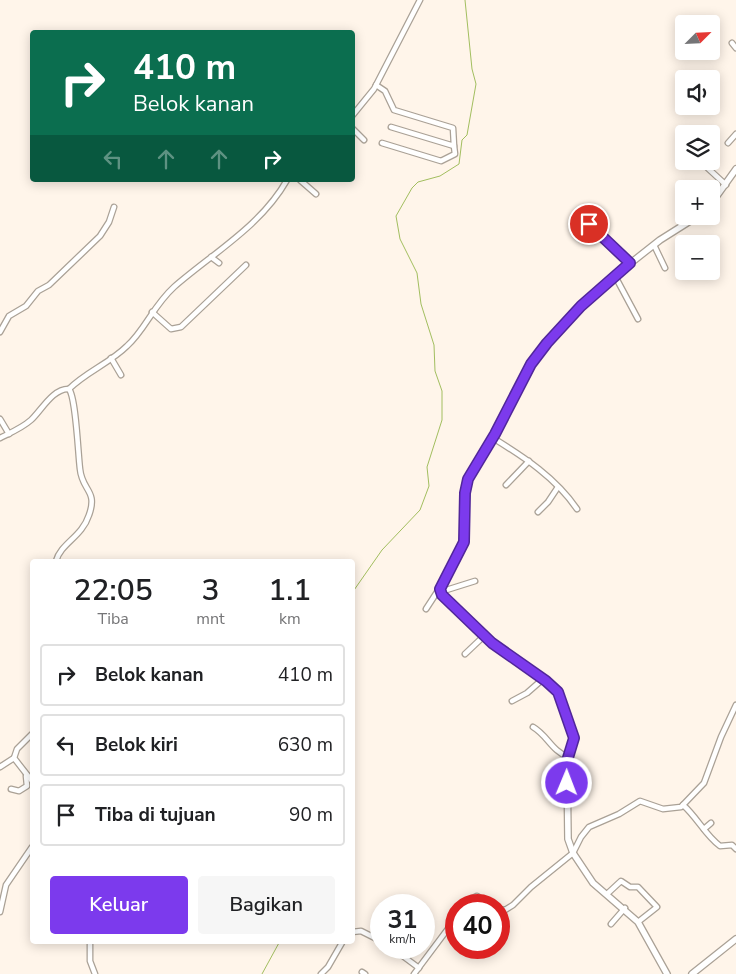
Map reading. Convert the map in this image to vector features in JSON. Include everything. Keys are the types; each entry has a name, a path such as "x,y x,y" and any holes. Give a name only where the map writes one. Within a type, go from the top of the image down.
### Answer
{"street":[{"path":"355,112 376,85 420,0"},
{"path":"732,44 736,48"},
{"path":"376,85 385,92 394,110 453,128 455,154 441,161 382,143"},
{"path":"391,128 454,146"},
{"path":"355,131 364,140"},
{"path":"728,143 736,134"},
{"path":"720,193 736,168"},
{"path":"710,170 726,185"},
{"path":"0,438 31,420 59,392 69,389 129,344 167,294 249,227 276,196 285,182"},
{"path":"302,182 316,194"},
{"path":"0,332 9,316 26,306 39,290 48,286 100,236 109,222 114,207"},
{"path":"589,224 630,263"},
{"path":"426,609 440,590 464,542 466,484 478,459 493,438 534,359 581,306 630,263 684,225"},
{"path":"654,245 665,268"},
{"path":"211,257 218,263"},
{"path":"152,312 172,329 181,327 246,265"},
{"path":"615,276 638,319"},
{"path":"111,358 122,375"},
{"path":"57,559 60,552 83,529 93,501 81,477 74,422 74,400 69,389"},
{"path":"0,419 9,434"},
{"path":"493,438 529,461 558,487 577,509"},
{"path":"506,485 529,461"},
{"path":"538,512 548,502 558,487"},
{"path":"440,590 476,581"},
{"path":"440,590 484,636 558,692 574,738 568,757 566,830 573,853 593,883 625,908 638,922 667,974"},
{"path":"465,654 484,636"},
{"path":"512,702 527,693 543,679"},
{"path":"510,908 531,887 573,853 581,837 589,827 619,814 635,803 644,802 672,809 683,805 704,783 736,705"},
{"path":"532,728 541,732 554,749 568,757"},
{"path":"0,767 14,758 21,744 30,736"},
{"path":"14,758 30,779"},
{"path":"11,789 18,791 27,786 26,774"},
{"path":"683,805 720,846 732,845 736,849"},
{"path":"704,829 711,823"},
{"path":"0,912 6,886 30,850"},
{"path":"607,894 621,881 630,887 638,887 656,907 638,922"},
{"path":"611,924 625,908"},
{"path":"355,932 361,931 370,936"},
{"path":"414,974 445,933"},
{"path":"692,974 736,939"},
{"path":"90,944 90,961 95,974"},
{"path":"322,974 341,944"},
{"path":"407,959 419,968"}],"waterway":[{"path":"355,589 382,550 420,510 429,486 427,467 442,420 442,391 435,371 434,345 421,304 417,273 400,239 396,216 412,188 418,182 440,176 459,164 462,140 467,135 476,84 472,69 465,0"},
{"path":"262,974 278,944"}],"route":[{"path":"567,783 567,761 574,738 558,692 546,681 492,643 459,609 442,595 440,589 464,542 466,484 478,459 508,411 525,374 534,359 560,328 581,306 630,263 589,224"}]}
